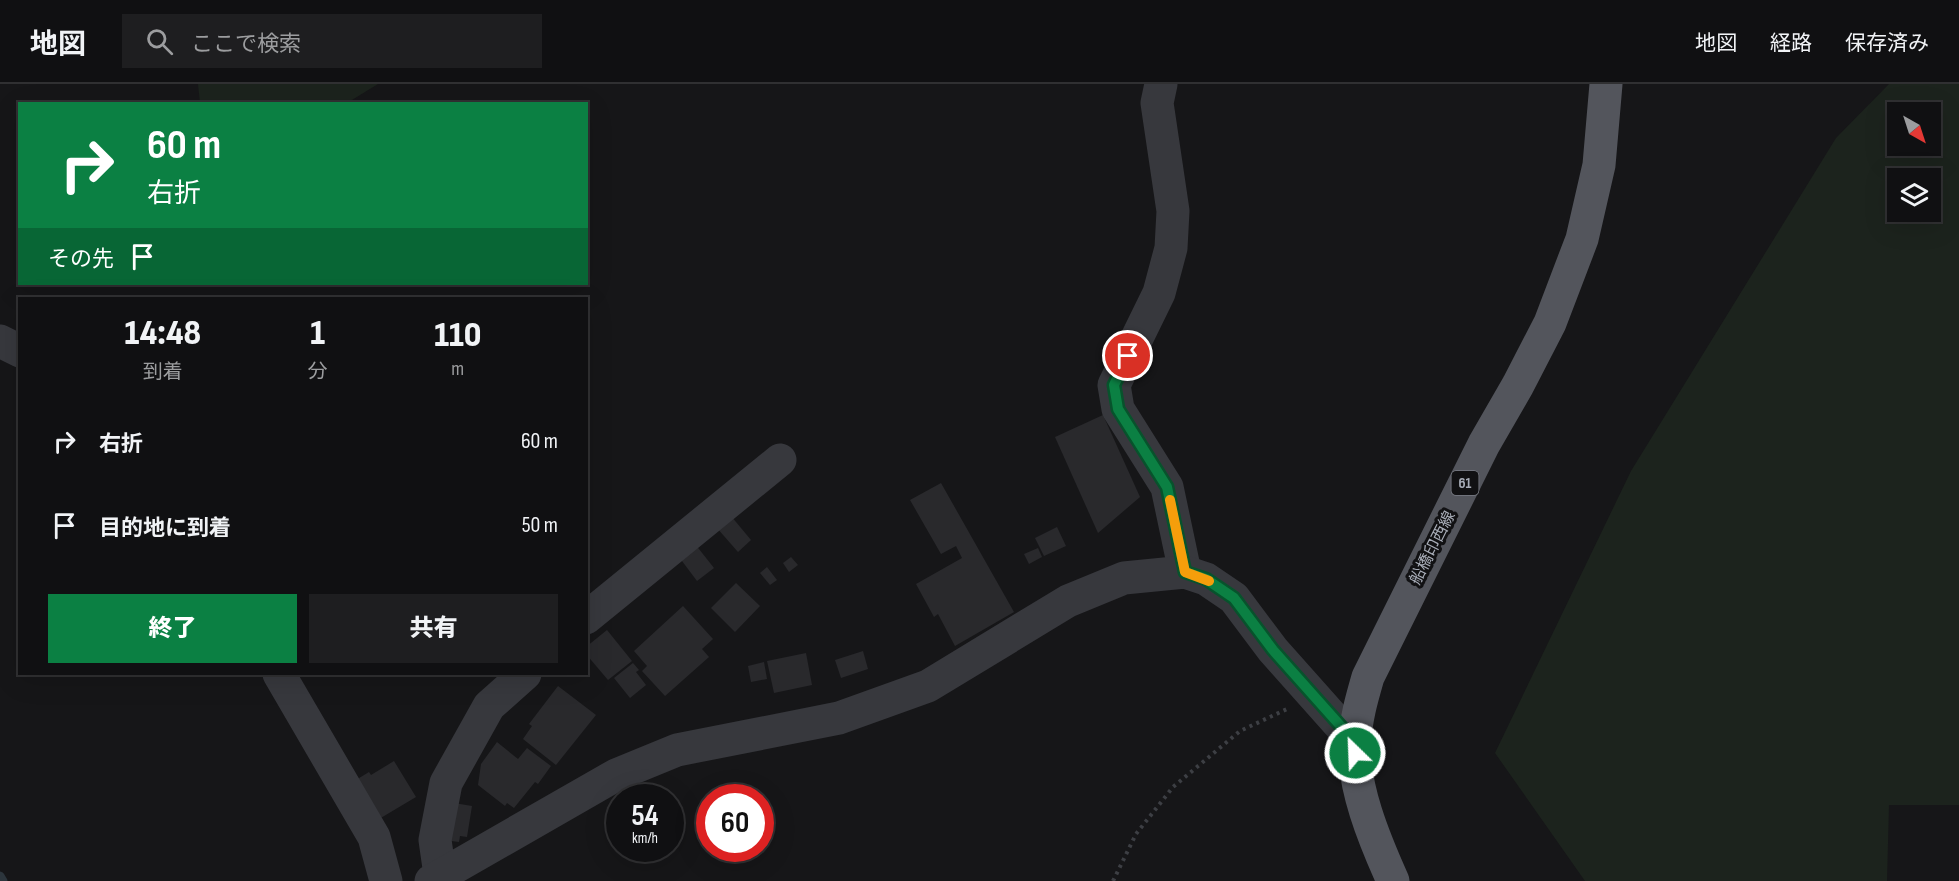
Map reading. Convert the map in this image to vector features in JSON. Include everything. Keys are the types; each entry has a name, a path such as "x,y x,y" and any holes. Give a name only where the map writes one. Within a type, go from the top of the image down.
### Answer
{"main road":[{"name":"船橋印西線","path":"1393,881 1373,837 1355,766 1354,741 1359,709 1368,677 1484,444 1550,323 1582,239 1599,165 1606,84"}],"street":[{"path":"1161,84 1158,103 1173,211 1171,248 1159,294 1114,385 1118,409 1167,487 1185,572"},
{"path":"0,342 18,350"},
{"path":"588,616 780,460"},
{"path":"524,675 489,705 446,783 435,840 436,878 616,776 677,750 839,718 928,686 1077,597 1124,578 1185,572 1206,579 1234,598 1273,650 1354,741"},
{"path":"280,675 374,837 386,881"}],"path":[{"path":"1113,881 1136,834 1173,786 1240,731 1317,697"}],"shaded area":[{"path":"198,84 378,84 349,102 200,102"},
{"path":"1889,84 1959,84 1959,805 1889,805 1887,881 1585,881 1495,753 1631,471 1836,138"}],"building":[{"path":"1103,415 1140,497 1098,533 1055,437"},
{"path":"941,483 1014,612 955,646 938,614 934,617 916,584 962,558 956,546 941,554 910,500"},
{"path":"731,516 751,540 738,552 717,528"},
{"path":"1057,527 1066,546 1044,556 1035,538"},
{"path":"695,544 714,568 697,581 679,557"},
{"path":"1038,548 1042,557 1029,564 1024,554"},
{"path":"791,557 798,565 789,572 783,563"},
{"path":"767,567 777,580 770,585 760,573"},
{"path":"736,583 760,606 735,632 711,608"},
{"path":"683,606 713,639 702,649 709,657 665,696 642,671 647,666 634,651"},
{"path":"607,630 632,661 608,680 588,656 588,645"},
{"path":"863,651 868,669 841,678 835,660"},
{"path":"806,653 812,685 774,693 767,661"},
{"path":"764,662 767,679 751,682 748,666"},
{"path":"633,663 639,670 636,672 646,685 630,698 614,678"},
{"path":"558,686 596,715 556,765 523,739 532,726 529,724"},
{"path":"497,742 518,759 527,748 551,766 538,784 535,782 514,808 507,803 505,806 478,785 481,764"},
{"path":"394,761 416,797 374,822 351,783 369,772 371,775"},
{"path":"448,802 472,806 467,837 460,836 459,842 443,840"}],"waterway":[{"path":"0,876 3,881"}],"slow traffic":[{"path":"1170,500 1185,572 1209,581"}],"route":[{"path":"1128,356 1114,385 1118,409 1167,487 1185,572 1206,579 1234,598 1273,650 1354,741 1355,753"}]}
